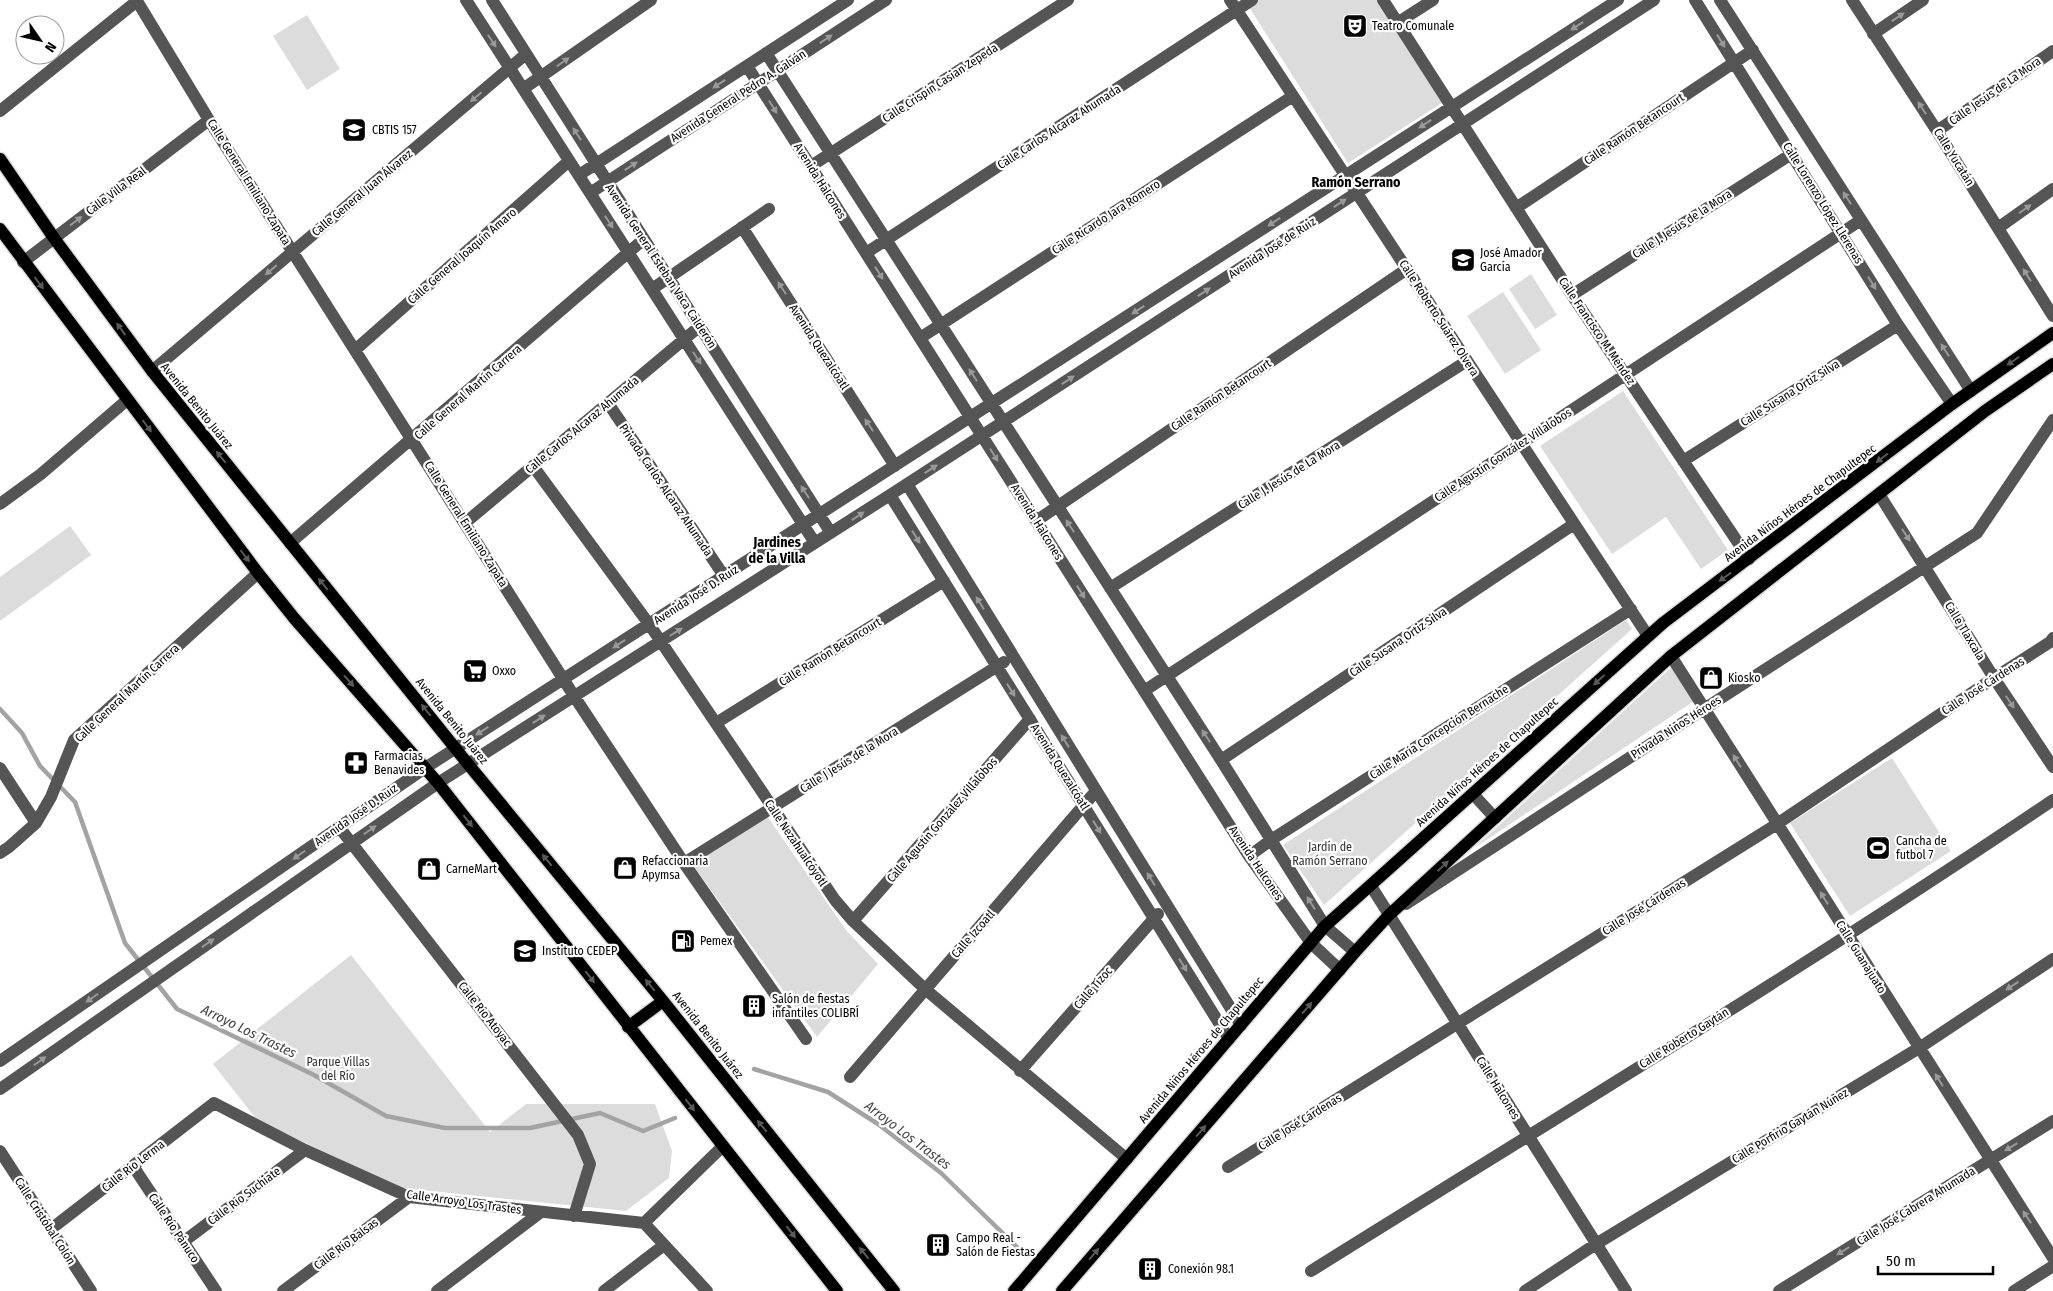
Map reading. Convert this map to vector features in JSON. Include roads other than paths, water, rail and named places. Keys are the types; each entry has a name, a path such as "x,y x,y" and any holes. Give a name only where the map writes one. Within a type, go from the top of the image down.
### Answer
{"main road":[{"name":"Avenida Benito Juárez","path":"0,159 54,238 152,371 468,764 663,1001 894,1291"},
{"path":"0,229 258,573 294,618 438,783 837,1291"},
{"name":"Avenida Niños Héroes de Chapultepec","path":"1014,1291 1325,926 1648,636 1952,404 2053,333"},
{"path":"1062,1291 1389,915 1671,656 1986,411 2053,364"},
{"path":"628,1026 663,1001"}],"street":[{"name":"Avenida General Esteban Vaca Calderón","path":"466,0 815,543"},
{"name":"Avenida General Esteban Vaca Calderón","path":"492,0 831,533"},
{"path":"523,89 651,0"},
{"name":"Avenida General Pedro A. Galván","path":"578,175 848,0"},
{"name":"Avenida General Pedro A. Galván","path":"590,193 886,0"},
{"name":"Calle Crispín Casian Zepeda","path":"811,166 1068,0"},
{"name":"Calle Carlos Alcaraz Ahumada","path":"866,253 1233,5 1252,0"},
{"name":"Calle Francisco M. Méndez","path":"1383,0 1572,295 1750,559"},
{"path":"1397,22 1433,0"},
{"name":"Avenida José de Ruiz","path":"896,466 1618,0"},
{"name":"Avenida José de Ruiz","path":"890,495 1654,0"},
{"name":"Calle Lorenzo López Llerenas","path":"1695,0 1793,153 1898,325 1952,404"},
{"name":"Calle Lorenzo López Llerenas","path":"1720,0 1971,390"},
{"name":"Calle Yucatán","path":"1852,0 2053,316"},
{"path":"1874,34 1924,0"},
{"name":"Calle General Emiliano Zapata","path":"0,112 137,1 209,120 574,696 684,863 806,1039"},
{"name":"Calle Roberto Suárez Olvera","path":"1233,5 1648,636"},
{"name":"Calle Ramón Betancourt","path":"1516,208 1753,50"},
{"name":"Calle Jesús de La Mora","path":"1937,131 2053,51"},
{"name":"Avenida Halcones","path":"766,53 1221,760 1325,926 1355,952"},
{"name":"Calle General Juan Álvarez","path":"152,371 526,54"},
{"name":"Avenida Halcones","path":"747,66 1249,856 1311,943 1340,970"},
{"name":"Calle Ricardo Jara Romero","path":"920,338 1293,96"},
{"name":"Calle Villa Real","path":"23,262 209,120"},
{"name":"Calle J. Jesús de la Mora","path":"1572,295 1793,153"},
{"name":"Calle General Joaquín Amaro","path":"355,350 569,161"},
{"path":"1998,228 2053,189"},
{"path":"652,290 769,209"},
{"name":"Calle Agustín González Villalobos","path":"1144,691 1861,220"},
{"name":"Avenida Quezalcóatl","path":"742,227 896,466"},
{"name":"Calle General Martín Carrera","path":"290,543 644,239"},
{"name":"Calle Ramón Betancourt","path":"1036,521 1407,270"},
{"name":"Calle Susana Ortiz Silva","path":"1683,461 1898,325"},
{"name":"Calle Carlos Alcaraz Ahumada","path":"465,523 700,326"},
{"name":"Calle J. Jesús de La Mora","path":"1110,588 1467,361"},
{"path":"0,504 41,474 127,400"},
{"name":"Privada Carlos Alcaraz Ahumada","path":"608,403 724,576"},
{"name":"Privada Niños Héroes","path":"1389,915 1977,533 2053,420"},
{"name":"Calle Nezahualcóyotl","path":"533,466 649,624 772,808 835,900 853,922 925,989 1020,1071 1127,1159"},
{"name":"Avenida José D. Ruiz","path":"0,1061 425,768 896,466"},
{"name":"Avenida Quezalcóatl","path":"907,484 1241,1025"},
{"name":"Calle Tlaxcala","path":"1879,494 1926,566 1994,678 2053,767"},
{"name":"Avenida Quezalcóatl","path":"890,495 1229,1039"},
{"name":"Avenida José D. Ruiz","path":"0,1089 438,783 890,495"},
{"name":"Calle Susana Ortiz Silva","path":"1221,760 1574,524"},
{"name":"Calle General Martín Carrera","path":"0,853 36,822 51,797 74,740 258,573"},
{"name":"Calle Ramón Betancourt","path":"716,723 944,581"},
{"name":"Calle María Concepción Bernache","path":"1249,856 1630,609"},
{"name":"Calle José Cárdenas","path":"1228,1167 1777,824 2050,642 2053,638"},
{"name":"Calle Guanajuato","path":"1671,656 2053,1258"},
{"name":"Calle J Jesús de la Mora","path":"684,863 1013,657"},
{"name":"Calle Agustín González Villalobos","path":"853,922 1030,719"},
{"path":"0,768 36,822"},
{"name":"Calle Izcoatl","path":"850,1077 1096,791"},
{"path":"1473,794 1495,818"},
{"name":"Calle Roberto Gaytán","path":"1311,1271 1847,935 2053,800"},
{"name":"Calle Río Atoyac","path":"339,827 578,1135 590,1164 574,1216"},
{"name":"Calle Halcones","path":"1371,886 1626,1291"},
{"name":"Calle Tízoc","path":"1020,1071 1166,905"},
{"name":"Calle Porfirio Gaytán Núñez","path":"1525,1291 1596,1244 1919,1048 2053,959"},
{"name":"Calle Arroyo Los Trastes","path":"214,1104 305,1150 409,1197 644,1224"},
{"name":"Calle Río Lerma","path":"51,1229 214,1104"},
{"name":"Calle José Cabrera Ahumada","path":"1779,1291 2053,1121"},
{"path":"707,1291 644,1224 723,1146"},
{"name":"Calle Cristóbal Colón","path":"0,1150 91,1291"},
{"name":"Calle Río Suchiate","path":"183,1242 305,1150"},
{"name":"Calle Río Pánuco","path":"133,1166 216,1291"},
{"name":"Calle Río Balsas","path":"283,1291 409,1197"},
{"path":"437,1291 541,1212"},
{"path":"604,1291 664,1245"},
{"path":"2014,1291 2053,1266"}],"waterway":[{"name":"Arroyo Los Trastes","path":"0,709 22,733 40,766 75,802 125,943 177,1009 314,1075 386,1116 445,1128 530,1128 600,1113 643,1131 675,1118"},
{"name":"Arroyo Los Trastes","path":"754,1069 828,1092 878,1124 941,1173 1025,1255"}],"place":[{"name":"Teatro Comunale","path":"1355,26"},
{"name":"CBTIS 157","path":"354,130"},
{"name":"José Amador García","path":"1463,260"},
{"name":"Oxxo","path":"475,671"},
{"name":"Kiosko","path":"1711,678"},
{"name":"Farmacias Benavides","path":"356,763"},
{"name":"Cancha de futbol 7","path":"1878,848"},
{"name":"Refaccionaria Apymsa","path":"625,868"},
{"name":"CarneMart","path":"429,869"},
{"name":"Pemex","path":"683,941"},
{"name":"Instituto CEDEP","path":"525,951"},
{"name":"Salón de fiestas infantiles COLIBRÍ","path":"754,1006"},
{"name":"Campo Real - Salón de Fiestas","path":"938,1245"},
{"name":"Conexión 98.1","path":"1150,1269"}],"district":[{"name":"Ramón Serrano","path":"1356,182"},
{"name":"Jardines de la Villa","path":"777,550"}],"park label":[{"name":"Jardín de Ramón Serrano","path":"1330,854"},
{"name":"Parque Villas del Río","path":"338,1069"}]}
